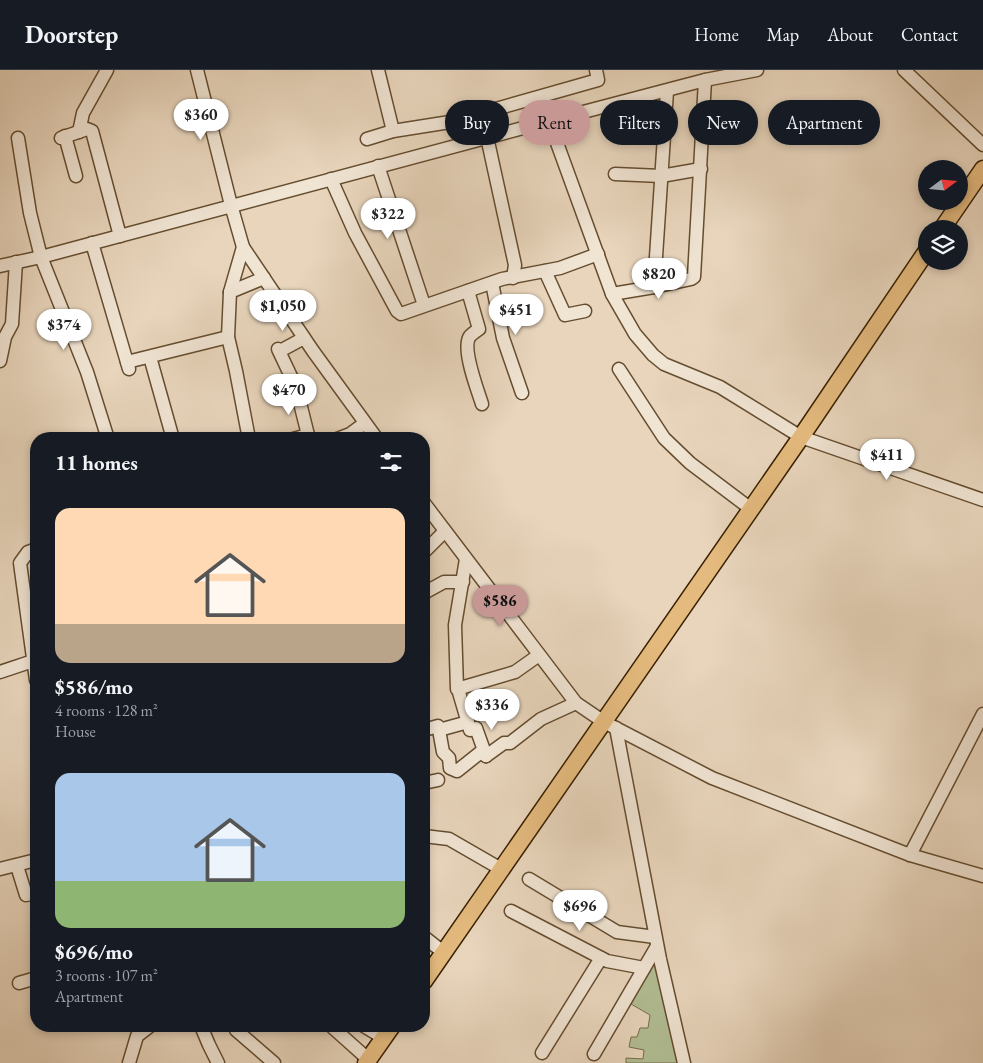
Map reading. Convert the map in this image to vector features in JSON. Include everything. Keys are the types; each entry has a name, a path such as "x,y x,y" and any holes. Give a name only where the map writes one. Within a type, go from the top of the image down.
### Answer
{"main road":[{"path":"948,220 983,168"},
{"path":"430,972 501,869 610,725 751,509 918,264"},
{"path":"368,1061 388,1032"}],"street":[{"path":"79,132 83,113 107,70"},
{"path":"197,70 243,247 304,338 372,432"},
{"path":"378,70 393,131"},
{"path":"367,138 393,131 450,122 598,80 596,70"},
{"path":"590,111 705,80 757,70"},
{"path":"904,70 983,145"},
{"path":"612,294 654,287 694,277 705,80"},
{"path":"654,287 667,91"},
{"path":"76,176 64,137 87,130 92,131 120,236"},
{"path":"18,138 30,213 41,257 87,372 106,432"},
{"path":"0,266 41,257 457,145"},
{"path":"489,145 515,265 513,278"},
{"path":"558,145 612,294 635,334 653,355 664,364 720,387 801,437 983,500"},
{"path":"378,166 424,305"},
{"path":"615,174 661,176 701,170"},
{"path":"331,179 355,233 397,311 401,314 468,290 560,268 598,254"},
{"path":"92,243 128,366 150,357 228,337"},
{"path":"243,247 230,292 228,337 248,432"},
{"path":"0,361 5,337 12,324 16,262"},
{"path":"545,271 565,315 586,311"},
{"path":"230,292 264,278"},
{"path":"492,283 503,338 522,393"},
{"path":"468,290 479,329 469,337 466,345 482,404"},
{"path":"304,338 279,350 296,386 307,432"},
{"path":"150,357 171,432"},
{"path":"619,369 664,438 690,463 751,509"},
{"path":"353,432 365,423"},
{"path":"430,520 445,531 576,703 610,725 712,778 910,855 983,876"},
{"path":"430,546 445,531"},
{"path":"30,551 20,563 30,638"},
{"path":"466,559 455,625 457,689 470,730 476,728 486,756"},
{"path":"430,590 444,582 462,582"},
{"path":"458,689 515,672 539,655"},
{"path":"0,672 30,662"},
{"path":"486,756 504,743 510,744 541,720 576,703"},
{"path":"910,855 983,714"},
{"path":"439,730 468,722"},
{"path":"610,725 684,1063"},
{"path":"430,728 438,726 443,752 449,758 450,768 457,771 480,752 486,756"},
{"path":"430,782 438,780"},
{"path":"430,837 449,839 501,869"},
{"path":"0,869 30,862"},
{"path":"17,866 26,895 30,894"},
{"path":"529,878 617,932 656,941"},
{"path":"510,911 607,961 644,968"},
{"path":"594,1054 644,968 656,941"},
{"path":"430,942 443,952"},
{"path":"542,1053 601,958"},
{"path":"19,983 30,980"},
{"path":"129,1063 137,1036 142,1032"},
{"path":"204,1032 218,1063"},
{"path":"238,1032 274,1063"},
{"path":"337,1032 368,1061"}],"green space":[{"path":"664,962 686,1063 626,1063 626,1058 643,1059 644,1050 629,1047 631,1037 637,1037 640,1028 648,1028 650,1015 631,1004 648,966"}]}
